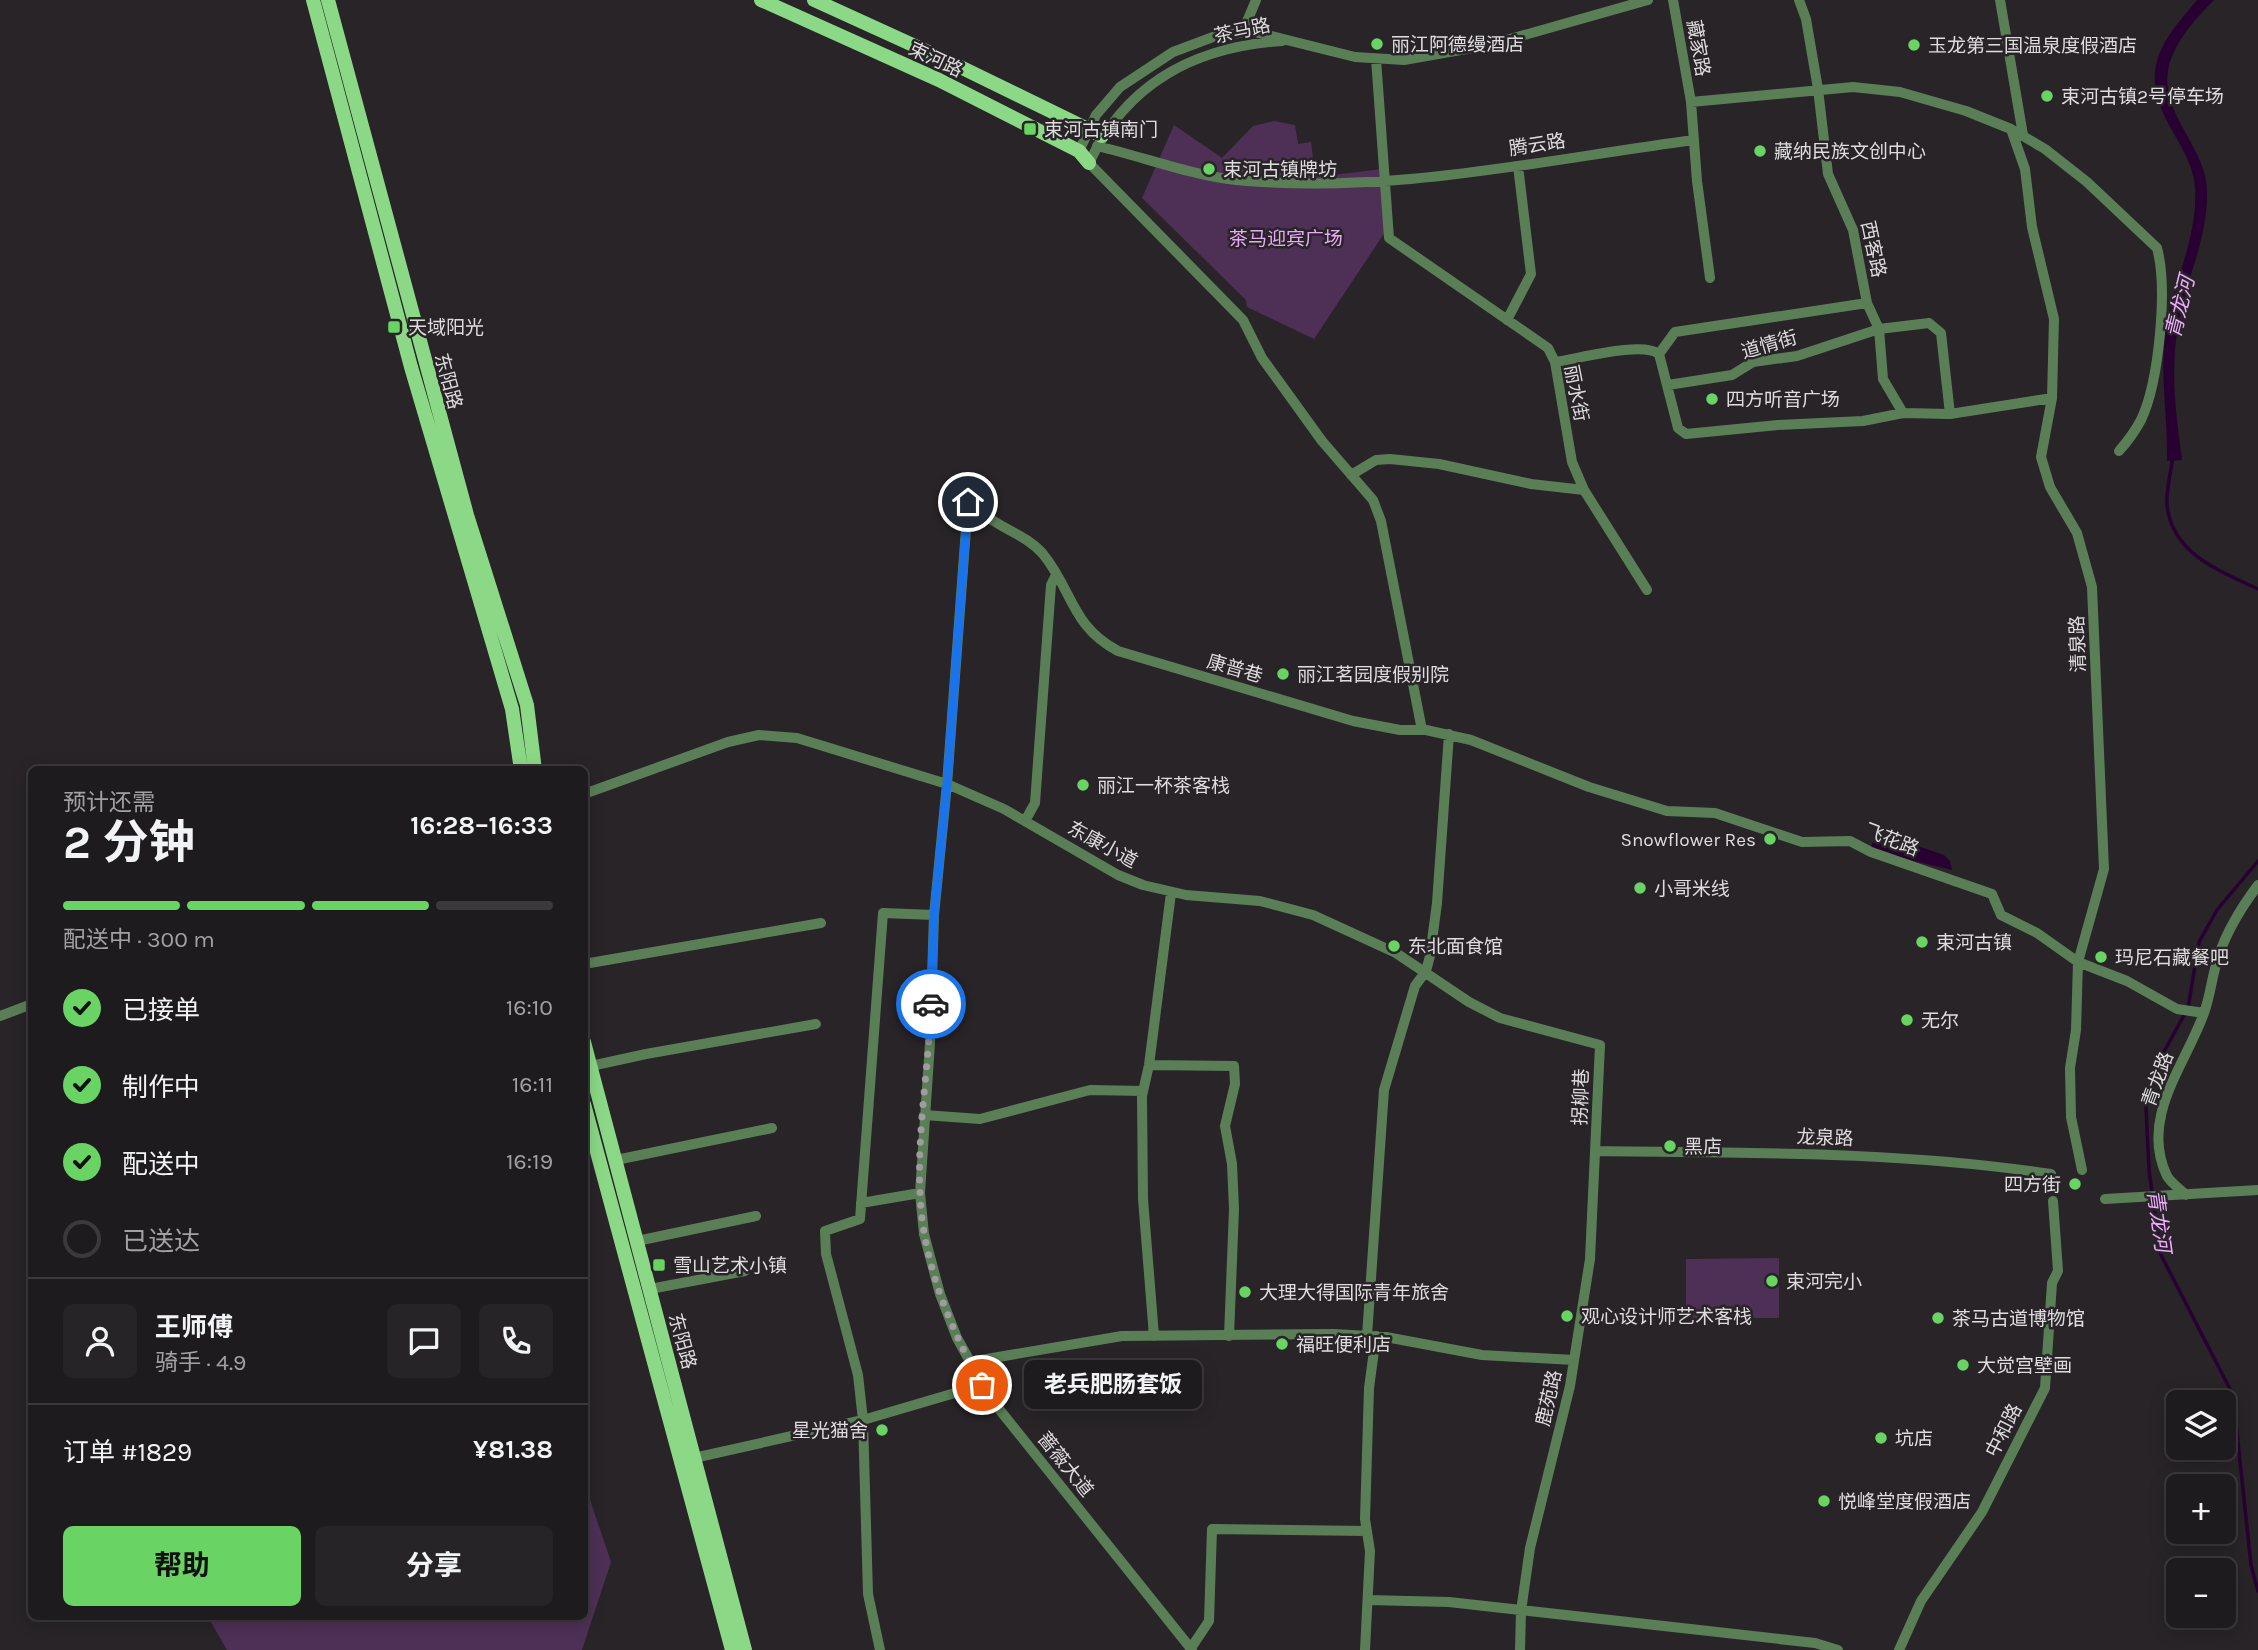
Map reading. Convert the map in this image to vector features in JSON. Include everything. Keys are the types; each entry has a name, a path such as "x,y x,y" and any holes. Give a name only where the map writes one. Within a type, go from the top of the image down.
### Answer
{"main road":[{"name":"东阳路","path":"313,0 411,367 512,709 520,766"},
{"name":"东阳路","path":"328,0 467,515 527,705 535,766"},
{"name":"束河路","path":"761,0 939,80 1079,151 1089,163"},
{"name":"束河路","path":"814,0 948,61 1095,138"},
{"name":"东阳路","path":"588,1056 745,1650"},
{"name":"东阳路","path":"588,1119 732,1650"}],"street":[{"path":"1243,31 1256,0"},
{"path":"1282,41 1376,59 1422,58 1489,45 1648,0"},
{"name":"藏家路","path":"1673,0 1692,102 1710,278"},
{"name":"西客路","path":"1799,0 1806,19 1818,89 1828,174 1853,230 1867,303 1879,329 1883,379 1903,414"},
{"path":"2000,0 2023,135"},
{"name":"茶马路","path":"1089,163 1104,104 1143,70 1194,43 1243,31 1282,41"},
{"name":"茶马路","path":"1079,151 1095,138 1131,99 1167,73 1217,52 1259,42 1282,41"},
{"path":"1376,59 1385,182"},
{"path":"1692,102 1853,87 1900,92 1966,111 2011,129 2067,165 2157,248 2163,288 2150,391 2141,419 2119,451"},
{"name":"清泉路","path":"2011,129 2025,169 2032,227 2054,319 2052,398 2049,429 2041,457 2050,487 2077,533 2092,587 2104,869 2078,962 2076,1030 2070,1068 2071,1117 2082,1170"},
{"name":"腾云路","path":"1095,138 1233,180 1325,186 1385,182 1518,166 1694,140"},
{"path":"1089,163 1130,208 1243,320 1262,358 1322,441 1373,500 1381,521 1422,730"},
{"path":"1507,320 1531,274 1518,166"},
{"name":"丽水街","path":"1385,182 1389,238 1548,348 1555,362 1572,462 1584,489 1647,590"},
{"path":"1867,303 1675,332 1660,354 1678,428 1686,434 1778,425 1863,421 1903,414 1951,414 2052,398"},
{"name":"道情街","path":"1668,384 1732,375 1753,362 1797,356 1879,329 1924,322 1937,327 1941,333 1951,414"},
{"path":"1555,362 1645,348 1660,354"},
{"path":"1351,475 1376,460 1390,459 1439,464 1531,484 1584,489"},
{"name":"康普巷","path":"968,507 1032,543 1056,575 1082,623 1101,642 1118,651 1353,722 1400,730 1449,734 1590,787 1667,811"},
{"name":"蔷薇大道","path":"968,507 934,915 920,1193 924,1234 934,1275 969,1362 982,1385 1192,1649"},
{"path":"1025,821 1035,803 1051,585 1056,575"},
{"path":"1365,1650 1370,1551 1367,1531 1369,1388 1384,1090 1415,986 1426,971 1437,903 1449,734"},
{"name":"东康小道","path":"588,793 728,742 769,735 797,738 947,784 1025,821 1118,875 1171,893 1260,901 1297,909 1372,941 1426,971 1469,1002 1500,1018 1600,1045"},
{"name":"飞花路","path":"1667,811 1715,813 1802,842 1850,841 1871,852 1992,894 2001,915 2037,933 2078,962 2127,981 2177,1009 2200,1013"},
{"name":"青龙路","path":"2181,1195 2168,1177 2161,1146 2161,1121 2171,1083 2200,1013 2219,955 2258,885"},
{"path":"1154,1336 1143,1199 1143,1091 1149,1065 1171,893"},
{"path":"880,1650 869,1594 863,1420 858,1375 826,1254 825,1231 860,1219 883,913 934,915"},
{"path":"588,963 821,923"},
{"path":"0,1016 28,1006"},
{"path":"591,1066 816,1024"},
{"name":"拐柳巷","path":"1596,1151 1600,1045"},
{"path":"1149,1065 1234,1066 1236,1084 1225,1126 1232,1164 1234,1209 1229,1336"},
{"path":"924,1115 979,1119 1090,1090 1143,1091"},
{"path":"616,1160 772,1128"},
{"name":"龙泉路","path":"1596,1151 1854,1155 1979,1163 2051,1174"},
{"name":"鹿苑路","path":"1520,1650 1521,1611 1530,1548 1574,1360 1590,1259 1596,1151"},
{"path":"2105,1199 2258,1190"},
{"path":"861,1203 920,1193"},
{"name":"中和路","path":"1899,1650 1922,1601 1982,1512 2045,1388 2052,1283 2058,1271 2053,1201"},
{"path":"637,1241 756,1216"},
{"path":"650,1289 745,1271"},
{"path":"969,1362 1122,1336 1371,1336 1482,1355 1574,1360"},
{"path":"694,1458 863,1420 982,1385"},
{"path":"1192,1649 1209,1621 1212,1529 1367,1531"},
{"path":"1368,1600 1449,1602 1815,1643 1838,1650"}],"green space":[{"name":"茶马迎宾广场","path":"1274,121 1295,125 1298,144 1311,142 1314,166 1322,165 1324,176 1382,169 1389,226 1314,339 1247,307 1246,300 1142,198 1174,125 1222,158 1253,126"},
{"path":"1779,1258 1779,1318 1686,1318 1686,1259"},
{"path":"588,1494 611,1562 582,1650 227,1650 210,1620 588,1620"}],"water":[{"path":"2197,0 2214,0 2179,42 2168,71 2171,102 2205,175 2207,207 2198,252 2181,311 2175,349 2175,403 2182,460 2167,461 2164,345 2170,310 2193,223 2195,187 2187,158 2159,103 2155,89 2155,73 2165,43"},
{"path":"1895,838 1944,855 1950,861 1952,870 1870,850 1872,843"}],"waterway":[{"name":"青龙河","path":"2173,456 2167,505 2178,536 2200,559 2258,589"},
{"name":"青龙河","path":"2258,861 2217,910 2199,942 2188,1008 2161,1057 2146,1107 2149,1170 2160,1253 2233,1395 2251,1565 2258,1591"}],"way so far":[{"path":"931,1004 919,1174 921,1212 929,1256 940,1294 957,1338 982,1385"}],"place":[{"name":"丽江阿德缦酒店","path":"1377,44"},
{"name":"玉龙第三国温泉度假酒店","path":"1914,45"},
{"name":"束河古镇2号停车场","path":"2047,96"},
{"name":"束河古镇南门","path":"1030,129"},
{"name":"藏纳民族文创中心","path":"1760,151"},
{"name":"束河古镇牌坊","path":"1209,169"},
{"name":"天域阳光","path":"394,327"},
{"name":"四方听音广场","path":"1712,399"},
{"name":"丽江茗园度假别院","path":"1283,674"},
{"name":"丽江一杯茶客栈","path":"1083,785"},
{"name":"Snowflower Res","path":"1770,839"},
{"name":"小哥米线","path":"1640,888"},
{"name":"束河古镇","path":"1922,942"},
{"name":"东北面食馆","path":"1394,946"},
{"name":"玛尼石藏餐吧","path":"2101,957"},
{"name":"无尔","path":"1907,1020"},
{"name":"黑店","path":"1670,1146"},
{"name":"四方街","path":"2075,1184"},
{"name":"雪山艺术小镇","path":"659,1265"},
{"name":"束河完小","path":"1772,1281"},
{"name":"大理大得国际青年旅舍","path":"1245,1292"},
{"name":"观心设计师艺术客栈","path":"1567,1316"},
{"name":"茶马古道博物馆","path":"1938,1318"},
{"name":"福旺便利店","path":"1282,1344"},
{"name":"大觉宫壁画","path":"1963,1365"},
{"name":"老兵肥肠套饭","path":"982,1385"},
{"name":"星光猫舍","path":"882,1430"},
{"name":"坑店","path":"1881,1438"},
{"name":"悦峰堂度假酒店","path":"1824,1501"}],"route":[{"path":"931,1004 934,915 947,784 968,502"}]}
